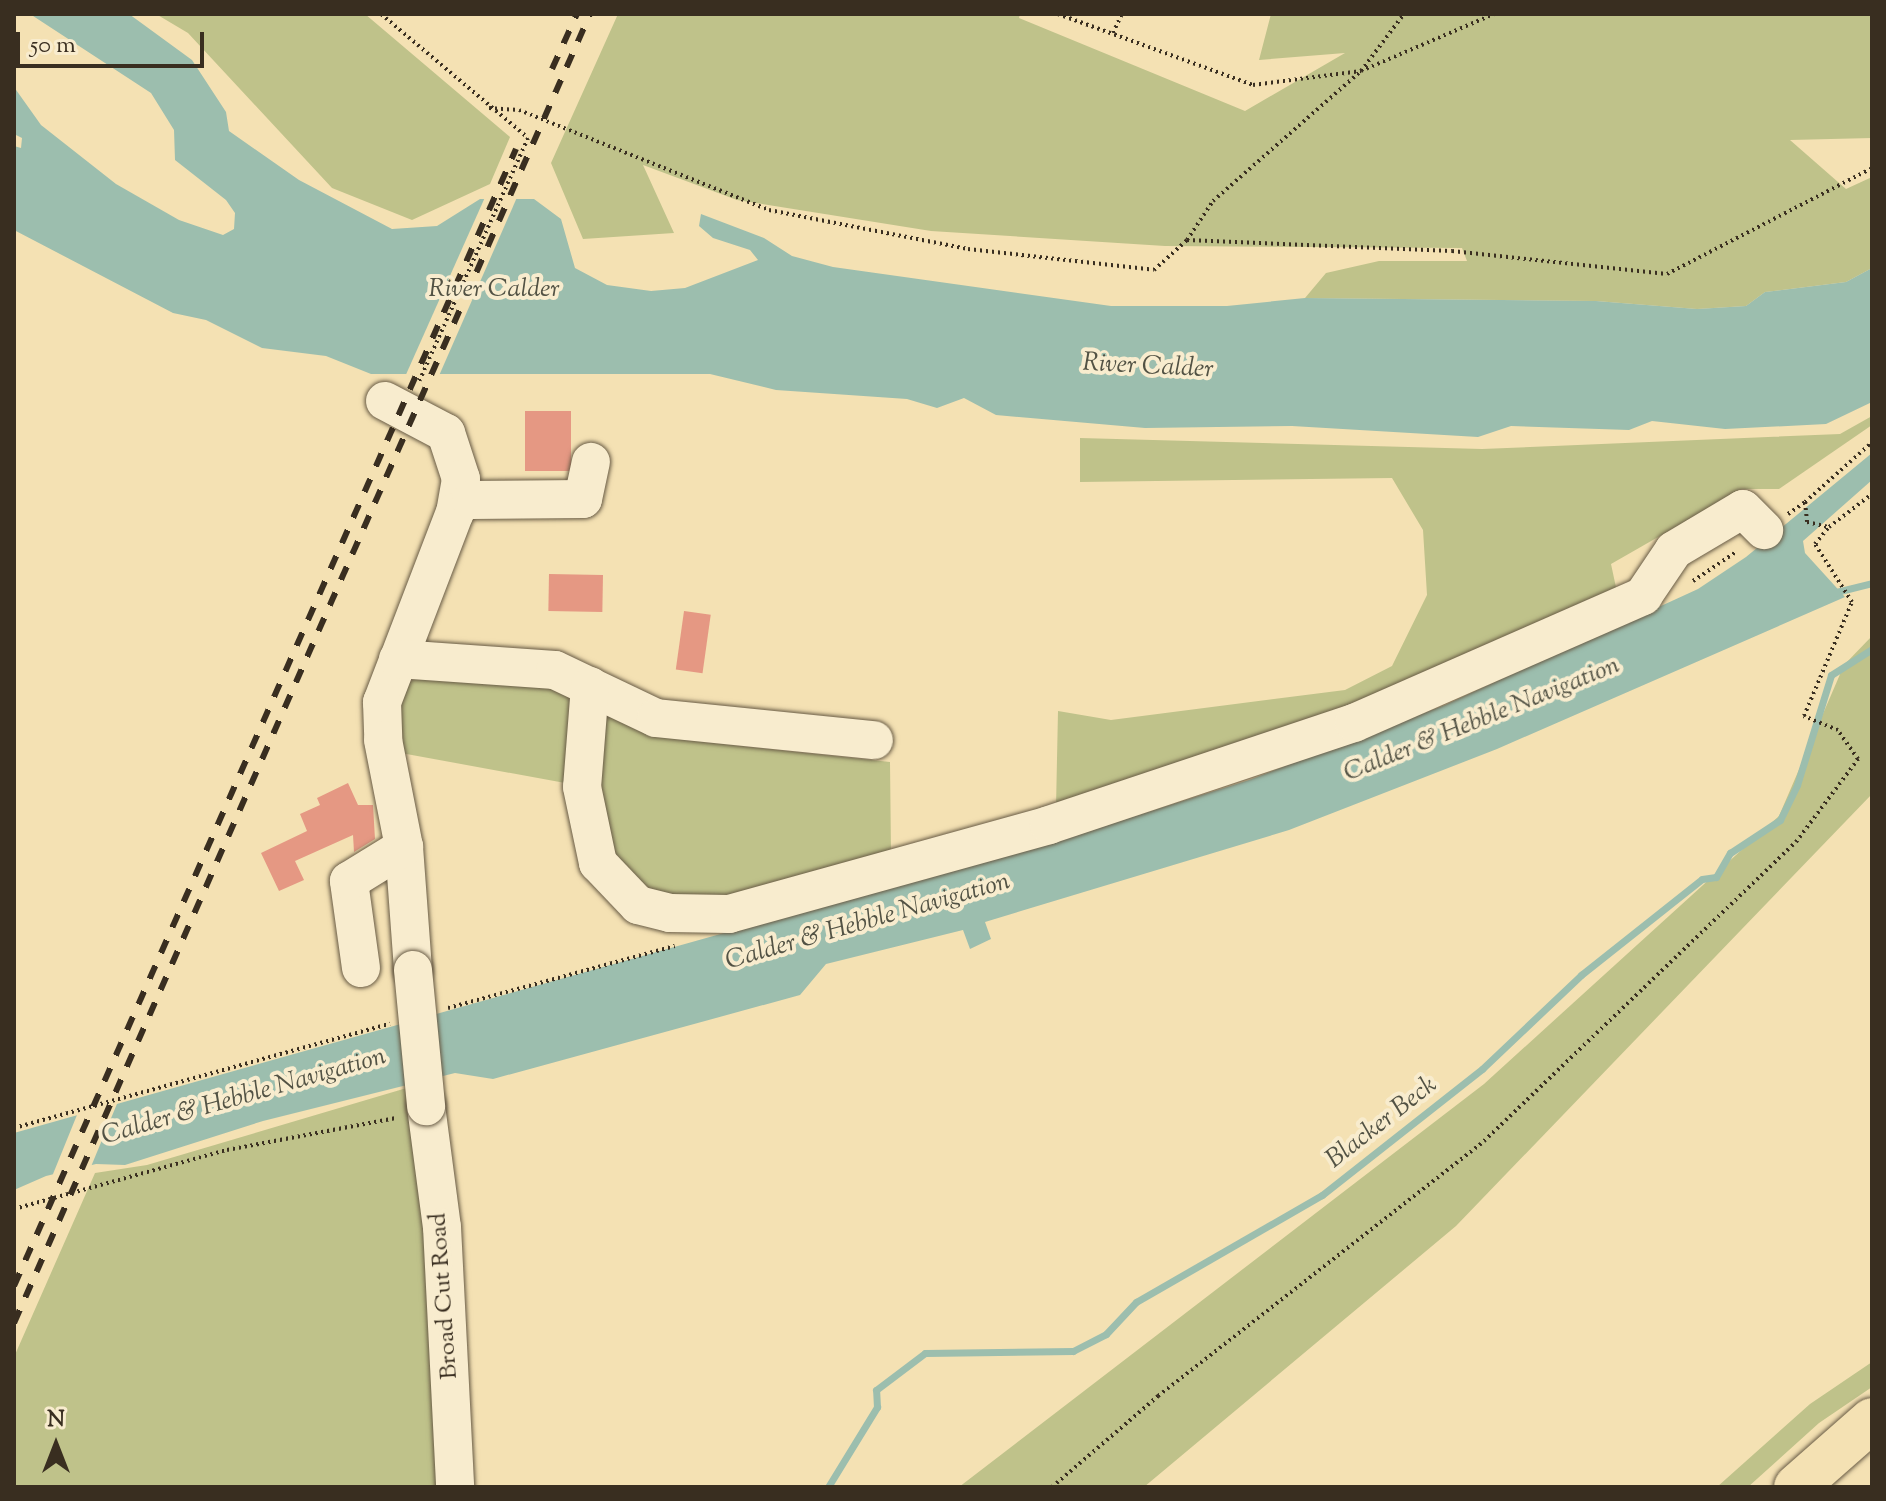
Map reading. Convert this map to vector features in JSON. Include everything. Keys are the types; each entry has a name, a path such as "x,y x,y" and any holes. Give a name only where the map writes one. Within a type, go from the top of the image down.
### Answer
{"main road":[{"path":"1796,1487 1872,1420"}],"street":[{"path":"361,968 349,881 404,847 381,721 398,659 455,512 461,479 446,433 398,400"},
{"path":"398,659 421,639 471,500 470,416"},
{"path":"471,500 576,502 588,493 591,462"},
{"path":"590,686 582,787 598,863 638,905 670,913 729,914 1064,821 1354,723 1643,596 1674,550 1743,509 1764,530"},
{"path":"398,659 555,670 656,718 874,740"},
{"name":"Broad Cut Road","path":"404,847 426,1109 442,1227 455,1487"}],"path":[{"path":"381,14 528,138 398,400"},
{"path":"1058,14 1253,85 1361,71 1494,14"},
{"path":"1113,33 1122,14"},
{"path":"489,108 519,110 769,210 968,249 1154,270 1187,240 1213,201 1361,71 1404,14"},
{"path":"1187,240 1452,251 1667,274 1872,168"},
{"path":"1805,502 1870,444 1872,450"},
{"path":"1052,1487 1158,1396 1484,1141 1796,842 1858,759 1849,739 1807,717 1852,602 1815,544 1829,527"},
{"path":"14,1128 395,1023"},
{"path":"14,1209 227,1150 426,1109"}],"green space":[{"path":"156,14 365,14 510,137 490,184 412,220 332,188 188,33"},
{"path":"618,14 1020,14 1019,18 1245,111 1345,53 1259,60 1271,14 1872,14 1872,138 1790,140 1846,189 1872,177 1872,268 1846,282 1765,292 1746,306 1697,309 1596,301 1305,298 1326,273 1379,261 1467,261 1462,248 1165,246 931,231 737,200 643,165 674,233 583,239 551,163"},
{"path":"1872,416 1872,425 1779,489 1742,489 1611,564 1617,592 1356,711 1056,807 1058,711 1111,720 1345,690 1392,666 1427,595 1423,530 1392,478 1080,482 1080,438 1482,449 1840,434"},
{"path":"1872,636 1872,794 1456,1226 1144,1487 959,1487 1484,1084 1779,816 1844,665"},
{"path":"417,677 536,680 574,698 576,785 401,753 401,688"},
{"path":"602,714 704,742 890,762 891,854 711,907 662,898 612,858 595,803"},
{"path":"410,1087 433,1232 437,1487 14,1487 14,1357 95,1173 147,1165"},
{"path":"1872,1362 1872,1387 1819,1423 1748,1487 1717,1487 1810,1404"}],"water":[{"name":"River Calder","path":"30,14 129,14 192,60 226,112 229,131 299,180 392,229 437,226 480,199 534,199 561,219 575,268 607,285 651,291 685,288 758,260 750,250 713,238 699,226 701,214 764,238 792,256 833,267 1111,306 1227,306 1305,298 1596,301 1697,309 1746,306 1765,292 1846,282 1872,268 1872,402 1826,424 1725,429 1652,421 1629,430 1511,426 1478,437 1292,426 1145,428 996,415 964,398 937,408 907,399 776,390 710,374 371,374 326,356 262,348 206,320 173,313 14,230 14,146 21,148 22,138 14,134 14,87 41,125 116,184 179,220 223,235 234,229 235,213 226,200 175,160 174,130 151,93"},
{"path":"1872,453 1872,480 1803,541 1805,553 1845,597 1497,749 1289,830 985,922 991,939 970,949 963,930 826,964 800,995 493,1079 455,1073 263,1121 125,1165 96,1164 46,1176 14,1190 14,1133 1107,825 1249,780 1445,705 1698,589 1746,557"}],"pier":[{"path":"486,195 518,195 438,378 404,379"},
{"path":"119,1099 90,1169 51,1179 79,1110"}],"building":[{"path":"525,411 571,411 571,471 525,471"},
{"path":"549,574 603,575 602,612 548,611"},
{"path":"684,611 711,615 703,673 676,669"},
{"path":"348,783 358,805 373,805 375,839 354,852 353,835 295,861 304,880 279,891 261,853 307,831 300,814 320,805 317,798"}],"waterway":[{"name":"Calder & Hebble Navigation","path":"1832,593 1872,583"},
{"name":"Blacker Beck","path":"828,1487 877,1407 876,1390 925,1353 1073,1351 1106,1334 1136,1302 1322,1195 1482,1069 1581,975 1702,879 1716,877 1730,853 1780,820 1797,785 1831,675 1872,649"}],"railway":[{"path":"552,69 577,14"},
{"path":"14,1323 590,14"},
{"path":"14,1286 516,149"}]}
